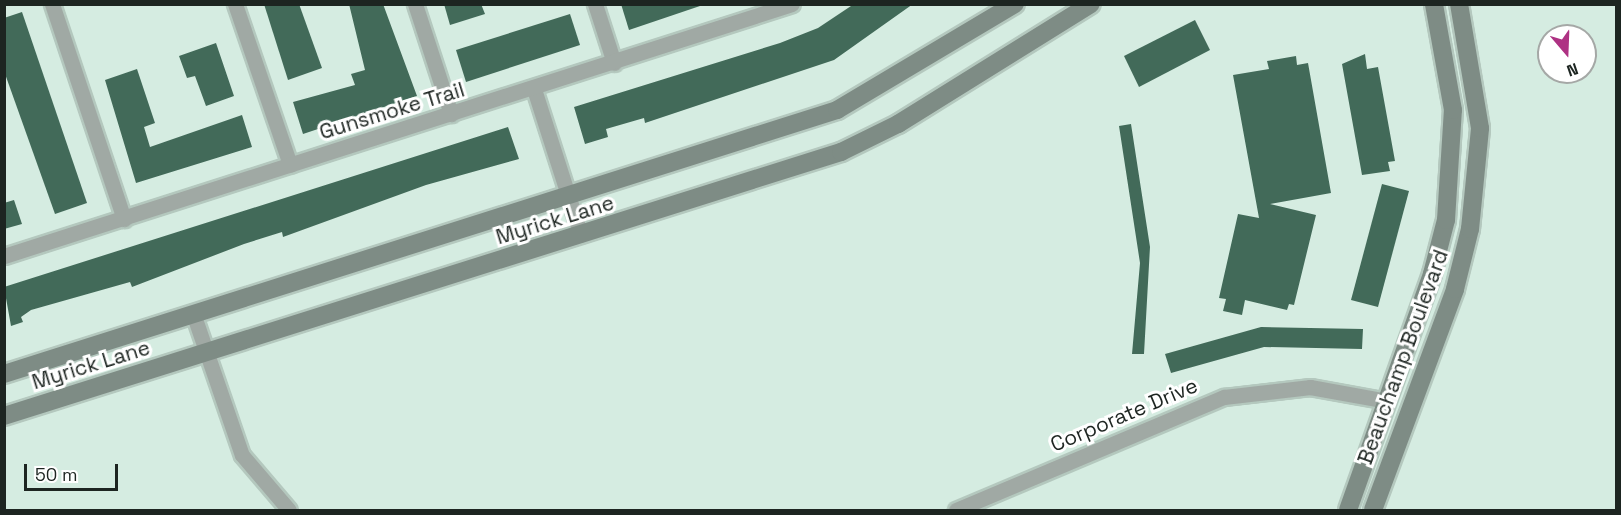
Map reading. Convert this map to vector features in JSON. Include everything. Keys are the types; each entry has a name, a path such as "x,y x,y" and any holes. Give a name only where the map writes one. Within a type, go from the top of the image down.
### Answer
{"street":[{"path":"52,4 124,219"},
{"path":"235,4 290,165"},
{"path":"415,4 451,114"},
{"path":"595,4 614,63"},
{"name":"Myrick Lane","path":"4,374 837,110 1015,4"},
{"name":"Myrick Lane","path":"4,416 581,236 868,140 1091,4"},
{"name":"Beauchamp Boulevard","path":"1348,510 1440,250 1450,193 1452,100 1434,4"},
{"name":"Beauchamp Boulevard","path":"1373,510 1455,289 1470,229 1480,129 1459,4"},
{"name":"Gunsmoke Trail","path":"4,256 534,89 781,6"},
{"path":"534,89 581,236"},
{"path":"193,313 242,455 289,510"},
{"name":"Corporate Drive","path":"956,510 1224,397 1311,387 1387,401"}],"building":[{"path":"264,4 299,4 322,68 288,80"},
{"path":"349,4 383,4 417,96 303,134 293,102 355,85 351,74 365,70"},
{"path":"444,4 481,4 485,14 450,25"},
{"path":"621,4 700,4 700,6 629,30"},
{"path":"854,4 913,4 834,60 645,123 644,118 606,129 608,137 585,144 574,107 780,43 818,28"},
{"path":"22,12 87,203 55,214 4,71 4,18"},
{"path":"570,14 580,45 466,82 456,50"},
{"path":"1195,20 1210,50 1139,87 1124,56"},
{"path":"216,43 234,96 206,106 195,76 187,78 179,56"},
{"path":"1365,54 1367,69 1378,67 1395,161 1388,162 1390,171 1362,175 1342,64"},
{"path":"1296,56 1297,65 1308,63 1331,193 1270,204 1316,215 1294,305 1289,304 1287,310 1245,300 1242,315 1223,311 1226,299 1219,298 1238,214 1259,218 1233,75 1269,69 1267,61"},
{"path":"137,69 155,123 144,127 150,147 242,115 252,147 136,183 105,80"},
{"path":"1131,124 1150,247 1144,354 1132,354 1140,263 1119,126"},
{"path":"508,127 519,159 426,185 283,237 282,232 244,244 132,287 130,282 31,310 21,317 23,322 11,326 4,287"},
{"path":"1382,184 1409,191 1378,307 1351,300"},
{"path":"14,200 22,224 4,229 4,203"},
{"path":"1261,327 1363,329 1362,349 1264,347 1171,373 1165,354"}]}
